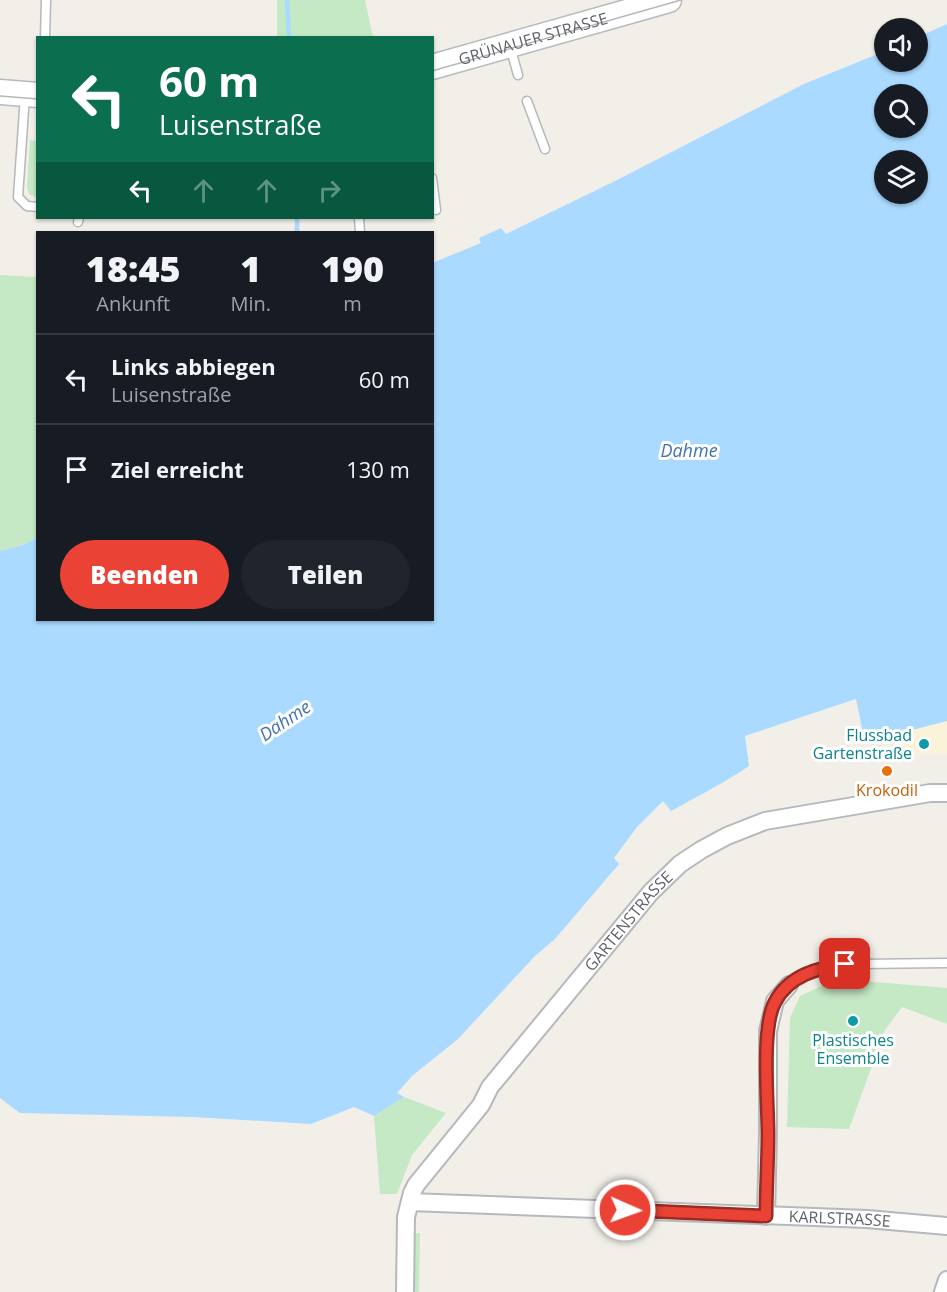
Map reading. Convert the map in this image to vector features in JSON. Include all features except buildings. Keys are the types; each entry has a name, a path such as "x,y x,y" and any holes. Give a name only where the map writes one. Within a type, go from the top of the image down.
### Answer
{"main road":[{"name":"GRÜNAUER STRASSE","path":"434,66 669,0"},
{"path":"0,92 31,94"}],"street":[{"name":"GARTENSTRASSE","path":"405,1292 406,1217 416,1185 481,1105 490,1087 651,892 680,864 727,836 765,821 930,793 947,793"},
{"path":"766,1216 768,1031 770,1014 775,1001 789,985"},
{"name":"KARLSTRASSE","path":"410,1202 867,1220 947,1226"},
{"path":"943,1292 947,1280"}],"lane":[{"path":"45,36 46,0"},
{"path":"510,46 518,75"},
{"path":"31,94 18,196 27,206 36,207"},
{"path":"527,101 544,149"},
{"path":"434,194 436,210"},
{"path":"858,964 947,963"},
{"path":"789,985 808,973 845,964"}],"green space":[{"path":"277,0 365,0 373,36 277,36"},
{"path":"30,140 36,141 36,198 29,194 27,188"},
{"path":"0,275 36,277 36,538 20,546 0,551"},
{"path":"837,979 947,988 947,1024 902,1007 885,1030 849,1129 787,1127 790,1018 800,996"},
{"path":"404,1097 446,1113 412,1155 397,1194 380,1194 374,1116"},
{"path":"415,1233 420,1233 419,1292 410,1292"}],"sand":[{"name":"Flussbad Gartenstraße","path":"947,721 947,754 907,754 893,735"}],"water":[{"name":"Dahme","path":"947,24 947,721 893,735 863,733 856,699 745,736 749,766 671,811 663,801 637,827 614,858 619,864 555,939 535,956 458,1039 412,1076 397,1093 404,1097 374,1116 354,1107 311,1124 193,1117 20,1113 0,1098 0,551 20,546 36,538 36,621 434,621 434,262 481,243 479,238 501,228 506,234 804,84 874,55 874,72 928,72 928,33"}],"waterway":[{"path":"287,0 289,36"},
{"path":"297,219 297,231"}],"tram line":[{"path":"434,70 681,0"},
{"path":"0,96 36,99"}],"place":[{"name":"Flussbad Gartenstraße","path":"924,744"},
{"name":"Krokodil","path":"887,771"},
{"name":"Plastisches Ensemble","path":"853,1021"}],"route":[{"path":"625,1210 766,1216 770,1014 775,1001 784,989 799,977 823,968 845,964"}]}
